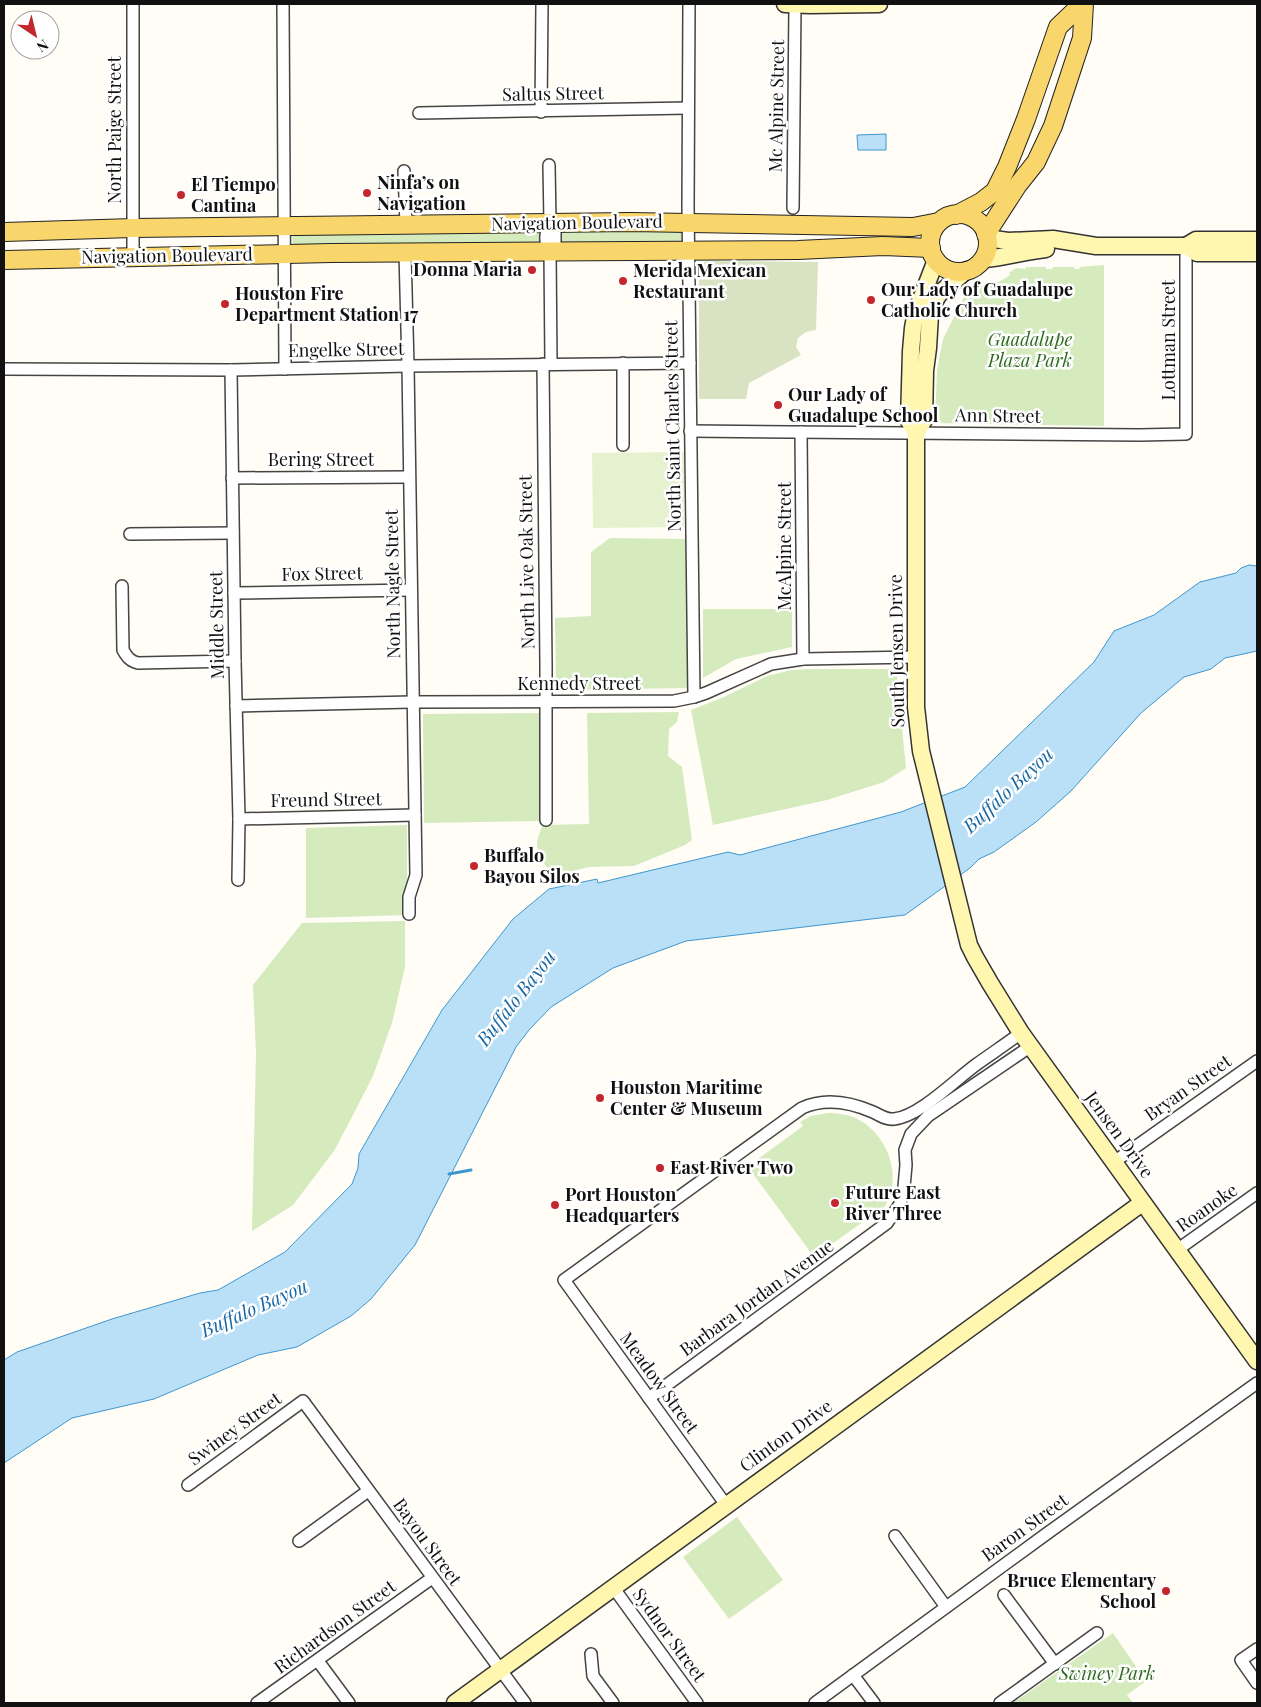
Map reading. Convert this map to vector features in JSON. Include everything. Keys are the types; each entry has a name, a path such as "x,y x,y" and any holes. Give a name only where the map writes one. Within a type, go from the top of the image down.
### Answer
{"main road":[{"path":"790,4 880,4"},
{"path":"1083,4 1082,38 1053,126 1036,162 1012,194 987,236 986,252 983,259 973,268 967,270 953,271 941,265 933,254 932,234 939,222 981,202 995,190 1007,167 1058,28 1083,4"},
{"path":"1026,118 1053,126"},
{"path":"956,214 971,217 978,221 987,236 1008,241 1053,239 1096,246 1186,246 1196,240 1257,240"},
{"name":"Navigation Boulevard","path":"4,232 133,228 689,222 913,227 939,222"},
{"path":"983,259 1003,258 1025,251 1083,244"},
{"name":"Navigation Boulevard","path":"4,260 285,254 798,250 883,246 933,254"},
{"path":"1186,246 1197,253 1257,253"},
{"name":"South Jensen Drive","path":"933,254 916,312 911,351 909,421 916,433 916,707 921,751 964,923"},
{"name":"South Jensen Drive","path":"916,433 924,420 925,371 930,315 933,304 939,294 967,270"},
{"name":"Jensen Drive","path":"964,923 975,957 1026,1040 1257,1361"},
{"name":"Clinton Drive","path":"455,1703 1142,1203"}],"street":[{"name":"North Paige Street","path":"133,4 133,257"},
{"path":"283,4 285,369"},
{"path":"541,112 542,4"},
{"name":"North Saint Charles Street","path":"688,4 690,431 694,697"},
{"name":"Mc Alpine Street","path":"790,4 793,208"},
{"name":"Saltus Street","path":"419,114 688,108"},
{"name":"North Live Oak Street","path":"546,820 547,364 550,251 555,246 555,229 550,223 549,165"},
{"path":"404,171 406,225"},
{"name":"Lottman Street","path":"1186,246 1186,434"},
{"name":"North Nagle Street","path":"405,253 416,875 409,897 409,914"},
{"name":"Engelke Street","path":"4,369 231,370 690,363"},
{"path":"623,364 623,445"},
{"name":"Middle Street","path":"231,370 239,819 238,880"},
{"name":"Ann Street","path":"690,431 1186,434"},
{"name":"McAlpine Street","path":"801,432 803,659"},
{"name":"Bering Street","path":"232,478 409,477"},
{"path":"130,534 233,532"},
{"path":"122,586 124,650 132,662 235,662"},
{"name":"Fox Street","path":"234,593 411,590"},
{"name":"Kennedy Street","path":"236,706 412,702 674,701 694,697 771,664 803,659 915,657"},
{"name":"Freund Street","path":"239,819 415,815"},
{"name":"Meadow Street","path":"726,1505 564,1280 797,1111 813,1103 828,1101 847,1103 890,1119 909,1115 1026,1040"},
{"name":"Barbara Jordan Avenue","path":"649,1398 882,1227 900,1204 904,1187 905,1152 911,1134 918,1125 970,1089 1026,1040"},
{"name":"Bryan Street","path":"1114,1162 1257,1061"},
{"name":"Roanoke","path":"1177,1250 1257,1194"},
{"name":"Baron Street","path":"815,1703 1257,1383"},
{"name":"Swiney Street","path":"188,1485 303,1401"},
{"name":"Bayou Street","path":"303,1401 524,1703"},
{"path":"299,1541 368,1491"},
{"path":"895,1536 946,1607"},
{"name":"Richardson Street","path":"258,1703 432,1578"},
{"name":"Sydnor Street","path":"613,1587 697,1703"},
{"path":"1004,1594 1055,1664"},
{"path":"1000,1703 1097,1633"},
{"path":"1257,1649 1241,1660 1257,1683"},
{"path":"591,1654 593,1676 613,1703"},
{"path":"318,1661 349,1703"},
{"path":"853,1675 874,1703"}],"green space":[{"path":"683,226 683,245 293,250 292,232"},
{"path":"706,261 818,262 816,330 806,332 798,338 796,347 801,355 749,383 746,399 699,399 699,268"},
{"name":"Guadalupe Plaza Park","path":"1104,265 1104,426 935,423 937,370 943,339 965,295 973,289 999,282 1010,275 1009,273 1016,268 1046,267 1046,269 1052,269 1053,267 1074,267 1074,269 1079,269 1080,267"},
{"path":"684,452 684,527 593,528 592,453"},
{"path":"610,538 687,539 688,688 556,690 555,618 591,616 591,552"},
{"path":"703,609 792,609 792,647 736,659 703,678"},
{"path":"896,669 906,768 884,782 827,800 713,825 691,710 724,697 767,676 792,670"},
{"path":"679,712 677,722 669,729 668,756 682,767 692,840 685,845 634,866 589,867 556,875 549,870 539,853 537,845 543,825 589,824 587,713"},
{"path":"542,713 541,821 424,823 423,714"},
{"path":"407,825 407,915 306,918 306,828"},
{"path":"405,921 405,967 392,1023 373,1076 334,1151 293,1205 252,1231 256,1053 253,985 302,923"},
{"path":"828,1113 853,1117 872,1130 888,1154 892,1167 893,1181 890,1195 884,1208 874,1219 871,1216 814,1257 751,1171 758,1165 755,1161 803,1126 800,1122 811,1116"},
{"path":"737,1517 783,1580 729,1619 683,1557"},
{"name":"Swiney Park","path":"1113,1633 1146,1681 1127,1695 1133,1703 1013,1703"}],"water":[{"path":"886,134 886,150 858,150 857,135"},
{"name":"Buffalo Bayou","path":"1249,565 1257,566 1257,651 1225,658 1211,669 1184,677 1141,713 1071,791 1036,822 994,852 979,859 970,868 905,915 686,941 613,968 551,1007 516,1047 415,1245 371,1299 351,1316 297,1347 258,1355 154,1399 72,1418 4,1463 4,1360 17,1352 112,1319 200,1293 218,1290 285,1252 352,1184 358,1168 359,1154 442,1010 513,919 549,889 597,879 598,883 728,852 740,855 901,812 965,787 1094,662 1114,631 1154,615 1200,582 1236,573 1241,568"}],"waterway":[{"path":"449,1174 471,1170"}],"place":[{"name":"Ninfa’s on Navigation","path":"367,193"},
{"name":"El Tiempo Cantina","path":"181,195"},
{"name":"Donna Maria","path":"532,270"},
{"name":"Merida Mexican Restaurant","path":"623,281"},
{"name":"Our Lady of Guadalupe Catholic Church","path":"871,300"},
{"name":"Houston Fire Department Station 17","path":"225,304"},
{"name":"Our Lady of Guadalupe School","path":"778,405"},
{"name":"Buffalo Bayou Silos","path":"474,866"},
{"name":"Houston Maritime Center & Museum","path":"600,1098"},
{"name":"East River Two","path":"660,1168"},
{"name":"Future East River Three","path":"835,1203"},
{"name":"Port Houston Headquarters","path":"555,1205"},
{"name":"Bruce Elementary School","path":"1166,1591"}]}
